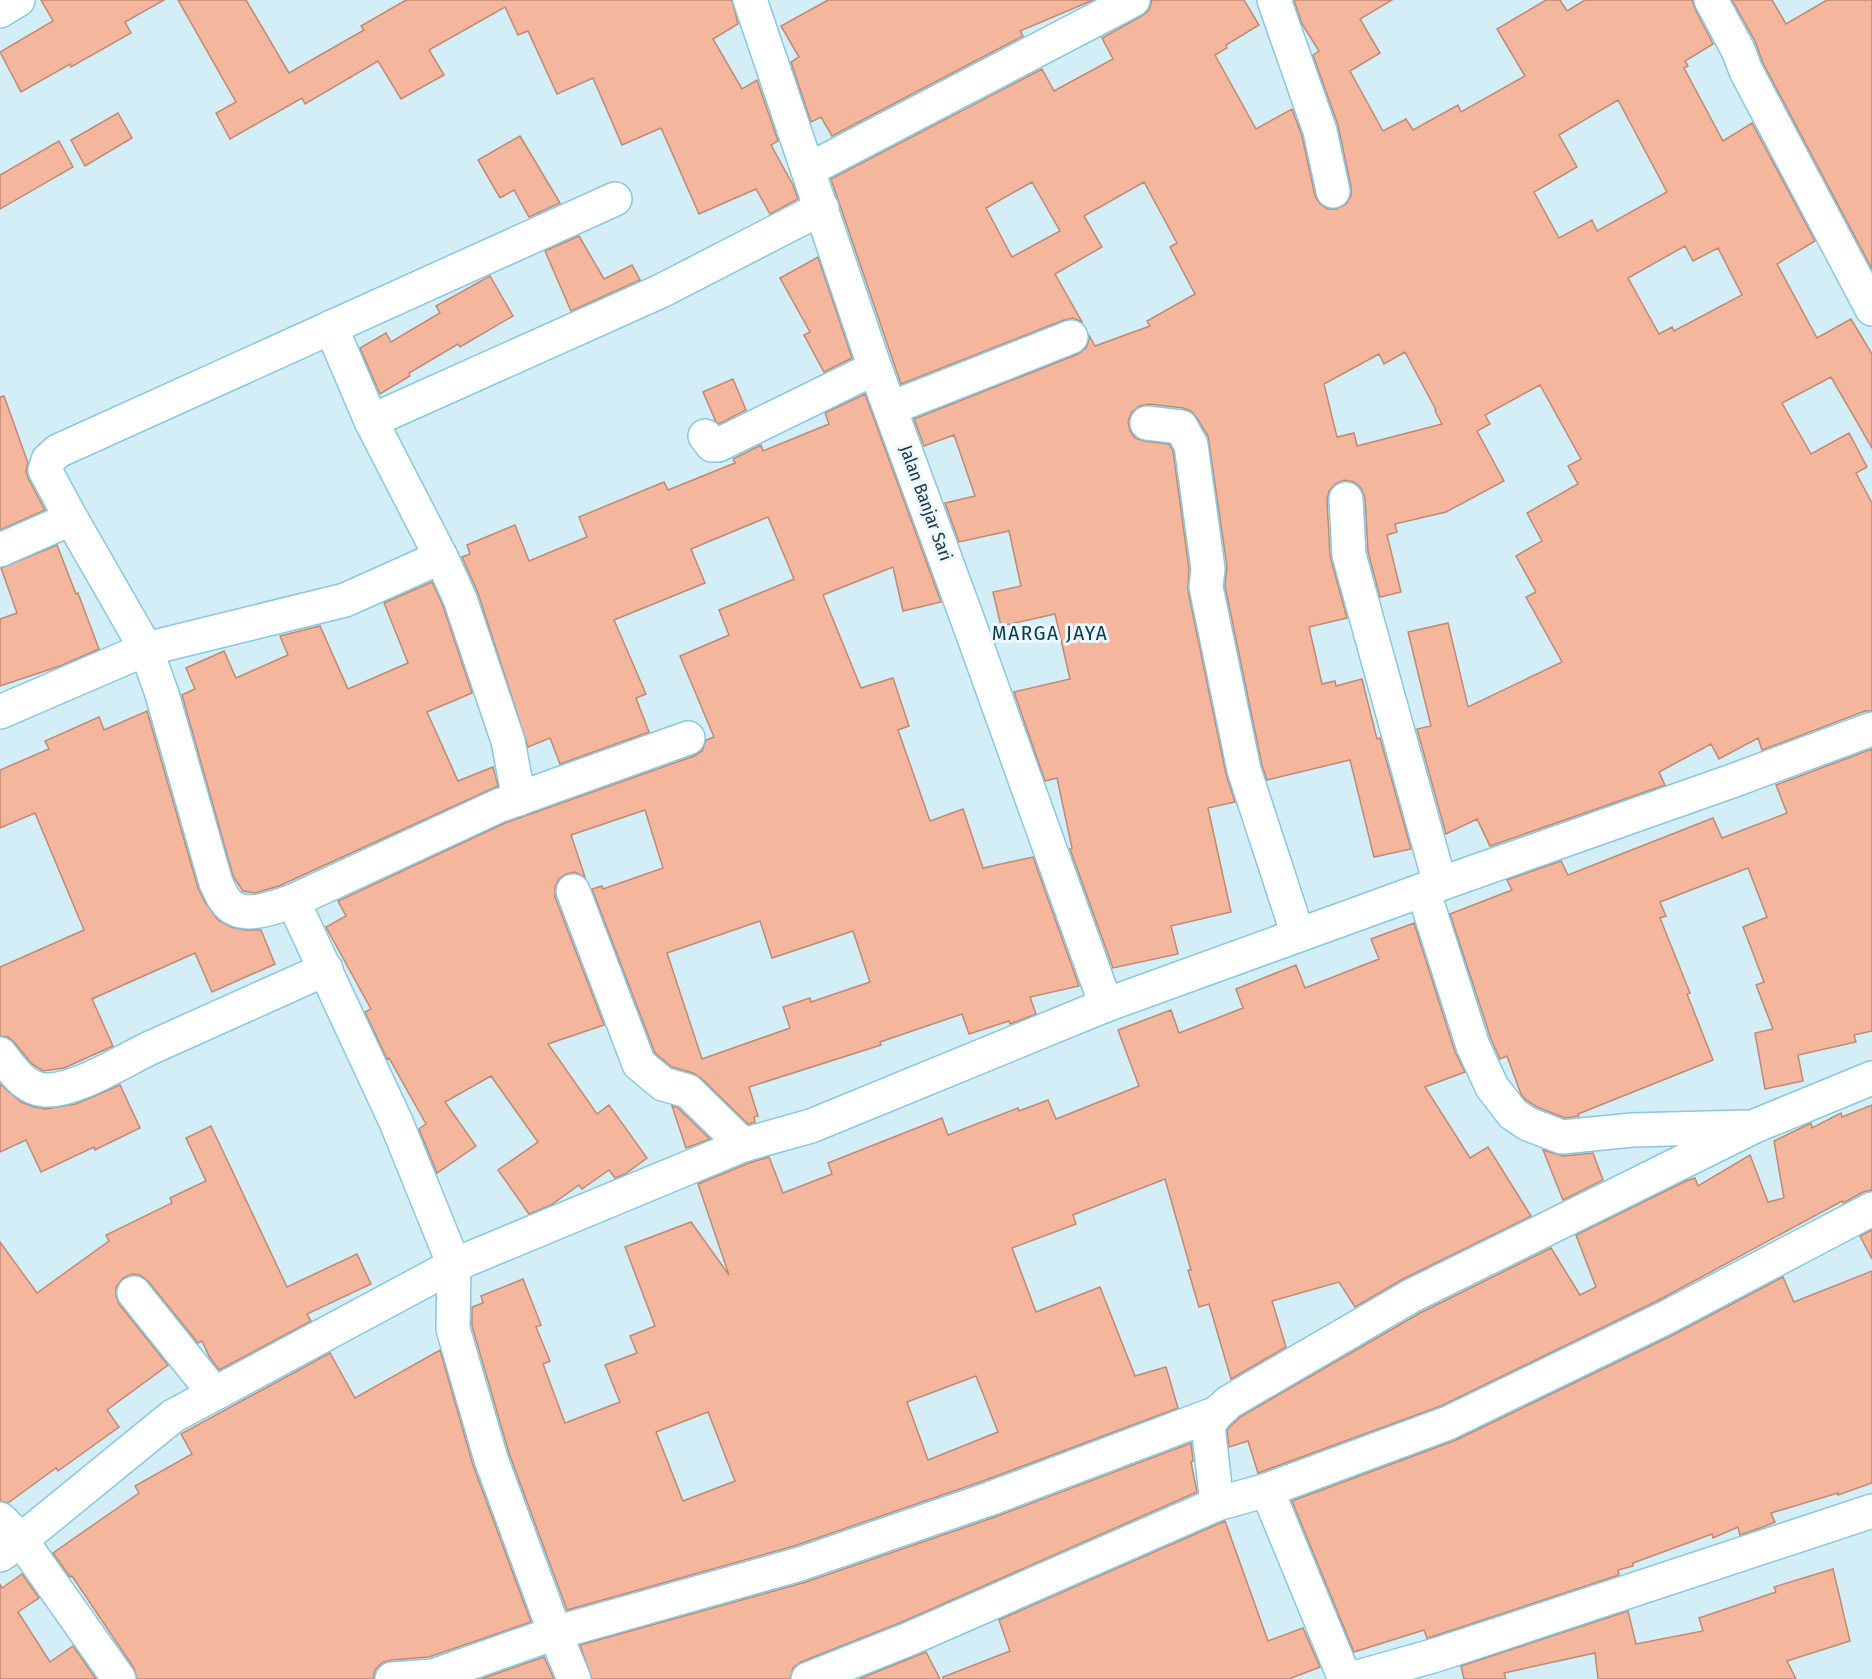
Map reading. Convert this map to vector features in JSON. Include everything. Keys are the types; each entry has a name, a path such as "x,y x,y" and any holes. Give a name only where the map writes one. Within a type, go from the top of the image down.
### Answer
{"street":[{"path":"0,10 18,0"},
{"name":"Jalan Banjar Sari","path":"750,0 875,368 1106,1005"},
{"path":"808,170 1133,0"},
{"path":"1274,0 1320,131 1333,191"},
{"path":"1711,0 1872,309"},
{"path":"615,199 58,451 48,460 45,470 146,650 162,694 216,883 225,902 241,911 265,911 293,901 480,814 688,738"},
{"path":"371,421 660,291 822,208"},
{"path":"332,327 371,421 460,599 508,741 519,799"},
{"path":"891,408 1071,337"},
{"path":"705,436 712,445 718,445 875,368"},
{"path":"1147,423 1181,427 1191,445 1208,569 1206,587 1244,770 1298,935"},
{"path":"1346,499 1349,555 1473,1046 1492,1087 1513,1114 1528,1124 1562,1137 1632,1130 1755,1126"},
{"path":"0,550 72,520"},
{"path":"0,712 146,650 345,600 441,557"},
{"path":"119,1679 7,1538 165,1422 214,1393 454,1265 742,1145 811,1126 1106,1005 1872,729"},
{"path":"573,891 639,1064 663,1084 688,1091 742,1145"},
{"path":"293,901 396,1122 454,1265 453,1329 491,1459 574,1679"},
{"path":"0,1054 20,1079 33,1088 57,1090 326,969"},
{"path":"1217,1504 1208,1425 1229,1402 1411,1296 1755,1126 1872,1078"},
{"path":"808,1679 909,1639 1217,1504 1267,1490 1448,1423 1665,1318 1872,1209"},
{"path":"135,1293 214,1393"},
{"path":"392,1679 433,1676 555,1633 800,1564 989,1499 1217,1413"},
{"path":"1267,1490 1345,1679"},
{"path":"1351,1679 1439,1667 1872,1511"}],"building":[{"path":"41,0 164,0 125,22 131,33 21,92 0,52 53,21"},
{"path":"178,0 246,0 289,73 364,30 361,26 406,0 732,0 738,24 713,39 742,89 757,80 778,141 771,145 798,199 770,214 756,189 699,214 661,128 622,145 593,78 557,94 528,31 518,35 505,7 429,50 444,75 401,99 378,61 305,104 302,98 230,139 216,113 236,102"},
{"path":"828,0 1093,0 1020,31 1023,36 832,136 821,117 811,122 791,62 799,57 781,26"},
{"path":"1152,0 1244,0 1259,25 1226,45 1227,48 1215,55 1256,129 1292,109 1302,136 1315,196 1320,204 1328,209 1336,209 1346,204 1351,196 1351,187 1338,125 1313,55 1319,51 1302,24 1294,0 1392,0 1360,19 1380,53 1350,71 1383,131 1406,119 1413,130 1458,105 1461,112 1525,76 1497,29 1546,0 1560,0 1567,11 1585,0 1692,0 1713,44 1685,61 1688,66 1684,68 1723,141 1752,123 1815,241 1777,264 1817,338 1851,319 1872,354 1872,448 1831,377 1782,403 1811,454 1849,433 1867,467 1856,473 1872,503 1872,711 1865,711 1762,750 1758,738 1719,759 1711,744 1659,772 1665,785 1490,846 1477,819 1446,834 1417,729 1431,726 1408,632 1448,623 1468,707 1562,662 1526,597 1536,592 1516,556 1542,541 1527,513 1578,484 1568,466 1581,459 1540,385 1485,415 1490,424 1477,431 1504,481 1446,512 1395,524 1397,532 1387,535 1401,592 1380,597 1368,552 1365,498 1361,488 1354,482 1344,480 1335,484 1329,491 1327,500 1330,556 1347,618 1309,627 1322,684 1335,681 1336,686 1362,679 1377,739 1380,738 1411,849 1374,857 1350,760 1267,780 1225,586 1227,566 1208,436 1191,411 1149,404 1140,406 1132,412 1128,421 1130,431 1135,438 1169,444 1173,451 1189,569 1188,591 1226,774 1235,802 1208,808 1231,912 1171,926 1178,954 1113,968 1070,849 1072,848 1057,778 1045,781 1014,692 1070,679 1055,614 1001,626 993,592 1021,586 1009,531 959,542 945,503 975,496 954,435 924,446 914,419 1078,354 1086,348 1089,335 1095,346 1150,326 1147,321 1195,294 1170,247 1177,243 1144,182 1084,216 1102,247 1055,274 1082,322 1073,318 1064,320 901,384 831,179 1042,69 1054,91 1113,59 1102,38 1149,10","holes":["1618,100 1667,192 1597,231 1592,220 1559,238 1534,192 1577,167 1559,135","1032,182 1060,231 1012,257 986,208","1685,246 1693,261 1718,248 1742,295 1674,331 1672,327 1659,334 1628,278","1405,352 1442,424 1357,446 1354,433 1337,437 1324,384 1379,354 1384,364"]},
{"path":"1732,0 1772,0 1786,24 1827,0 1872,0 1872,269 1763,63 1755,41"},
{"path":"118,113 132,138 85,166 71,140"},
{"path":"520,136 560,203 529,217 514,190 500,198 478,160"},
{"path":"59,141 73,167 0,209 0,175"},
{"path":"579,236 604,279 632,265 640,280 571,311 545,251"},
{"path":"818,257 852,358 824,372 804,335 810,332 780,278"},
{"path":"490,276 513,316 460,347 458,344 409,373 410,376 380,394 360,348 386,333 391,342 440,313 436,306"},
{"path":"733,379 746,410 719,424 703,392"},
{"path":"865,394 941,602 903,611 893,567 823,595 861,688 893,678 909,726 898,730 930,821 963,809 983,868 1033,857 1079,986 1030,997 1036,1014 1010,1024 1009,1021 969,1034 962,1014 880,1042 881,1045 749,1087 758,1116 754,1117 755,1122 748,1124 701,1078 693,1073 672,1067 655,1053 592,889 602,886 603,889 663,868 645,810 571,835 585,877 575,872 566,874 559,879 555,887 555,897 604,1025 548,1044 597,1114 609,1105 647,1158 625,1174 615,1178 609,1170 582,1189 579,1185 551,1205 529,1214 498,1170 538,1142 491,1076 445,1102 476,1146 437,1173 419,1129 426,1124 389,1058 387,1059 365,1012 371,1009 326,927 346,916 338,901 505,823 694,756 702,751 706,740 714,737 680,656 729,635 719,610 794,579 768,517 691,549 705,583 614,620 646,694 636,698 649,732 560,764 550,738 528,747 478,593 462,557 470,554 467,545 515,525 529,561 587,537 579,517 664,482 668,490 735,463 733,459 761,445 763,451 829,424 825,413","holes":["760,921 772,958 853,931 870,982 811,1002 810,998 783,1007 790,1028 702,1059 667,953"]},
{"path":"4,396 28,463 26,471 28,478 45,510 0,530 0,397"},
{"path":"57,545 99,649 60,666 0,686 0,619 17,613 1,568"},
{"path":"432,582 443,606 472,693 427,712 458,781 493,767 498,786 279,886 255,893 243,891 233,876 182,695 195,689 186,668 224,651 236,678 288,655 280,636 320,626 348,689 408,663 384,603"},
{"path":"147,711 198,888 205,902 218,920 231,927 261,930 275,964 212,992 195,953 92,999 113,1046 64,1068 43,1071 32,1064 8,1037 0,1036 0,967 84,930 35,813 0,828 0,770 49,749 45,741 99,717 104,730"},
{"path":"1872,749 1872,1031 1854,1035 1856,1042 1798,1055 1803,1081 1765,1089 1755,1033 1773,1029 1756,985 1764,982 1743,927 1767,917 1748,868 1660,902 1666,916 1660,918 1690,993 1687,994 1713,1060 1578,1114 1579,1116 1565,1118 1526,1100 1521,1094 1507,1056 1500,1059 1491,1039 1450,914 1512,890 1507,880 1561,861 1568,875 1713,818 1722,838 1787,813 1776,785"},
{"path":"1414,923 1455,1052 1465,1072 1425,1087 1470,1158 1488,1147 1531,1216 1403,1279 1355,1307 1339,1282 1272,1301 1286,1347 1231,1379 1209,1304 1199,1307 1165,1179 1073,1215 1076,1224 1012,1248 1036,1312 1100,1287 1135,1376 1166,1367 1178,1408 983,1481 794,1546 567,1610 509,1453 472,1326 472,1307 483,1303 481,1296 523,1279 541,1325 536,1327 550,1361 543,1364 565,1423 620,1402 605,1365 637,1353 630,1336 655,1326 625,1247 691,1222 729,1275 698,1184 769,1157 783,1193 832,1174 828,1163 942,1118 948,1135 1018,1108 1019,1111 1048,1100 1056,1119 1139,1086 1118,1030 1171,1010 1179,1033 1243,1008 1236,989 1296,965 1305,988 1379,959 1371,939","holes":["976,1376 998,1432 928,1460 907,1402","708,1412 735,1481 683,1501 656,1432"]},
{"path":"0,1084 21,1102 46,1109 76,1104 120,1085 140,1128 95,1150 94,1147 41,1172 26,1140 0,1152"},
{"path":"1872,1105 1872,1190 1863,1192 1843,1203 1842,1201 1657,1301 1441,1406 1258,1473 1248,1441 1229,1447 1227,1430 1240,1417 1420,1313 1551,1248 1580,1295 1596,1287 1576,1235 1686,1181 1695,1178 1698,1186 1750,1155 1768,1202 1784,1198 1774,1141 1811,1123 1812,1128 1841,1113 1842,1117"},
{"path":"672,1106 678,1108 710,1139 686,1148"},
{"path":"211,1126 287,1287 357,1254 371,1284 307,1314 311,1321 219,1370 202,1341 198,1343 148,1281 140,1275 132,1274 123,1278 116,1287 119,1304 168,1365 107,1410 119,1427 58,1471 56,1468 8,1503 0,1501 0,1242 37,1293 109,1241 106,1235 172,1203 170,1198 206,1181 186,1138"},
{"path":"1543,1150 1563,1156 1593,1153 1603,1180 1563,1200"},
{"path":"1872,1230 1872,1259 1860,1236"},
{"path":"1872,1271 1872,1483 1838,1495 1838,1493 1771,1513 1775,1522 1763,1527 1740,1535 1738,1527 1713,1538 1712,1534 1633,1563 1633,1566 1618,1570 1619,1575 1431,1637 1427,1638 1424,1630 1354,1652 1292,1501 1456,1440 1673,1335 1783,1277 1794,1302"},
{"path":"440,1350 473,1465 531,1622 429,1657 391,1660 382,1663 375,1670 373,1679 137,1679 134,1668 72,1576 70,1577 53,1553 139,1493 135,1486 192,1454 181,1434 330,1353 355,1398"},
{"path":"1191,1443 1193,1461 1191,1462 1197,1492 902,1622 801,1662 793,1668 790,1679 592,1679 580,1645 806,1582 995,1517"},
{"path":"1225,1521 1268,1641 1303,1628 1320,1667 1289,1679 943,1679 943,1677 1010,1651 999,1620"},
{"path":"1833,1569 1850,1641 1787,1661 1796,1679 1598,1679 1595,1653 1504,1673 1506,1679 1464,1679 1461,1666 1628,1611 1636,1644 1703,1631 1699,1618 1776,1592 1774,1587"},
{"path":"22,1574 39,1598 18,1612 50,1662 73,1646 96,1679 0,1679 0,1584 2,1588"},
{"path":"926,1652 940,1679 859,1679 916,1656"},
{"path":"544,1657 554,1679 481,1679"}],"district":[{"name":"MARGA JAYA","path":"1050,633"}]}
